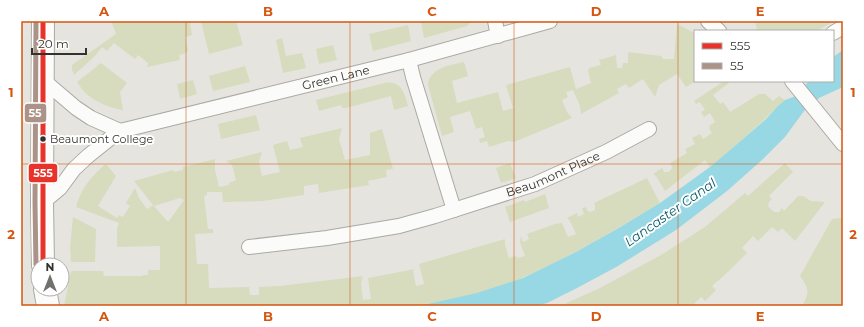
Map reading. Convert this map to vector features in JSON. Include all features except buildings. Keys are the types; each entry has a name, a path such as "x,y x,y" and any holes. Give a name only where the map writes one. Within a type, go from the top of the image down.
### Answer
{"main road":[{"path":"42,21 43,257"}],"street":[{"path":"495,21 498,36"},
{"name":"Green Lane","path":"42,203 60,188 74,170 88,156 120,131 409,60 550,21"},
{"path":"708,21 718,30"},
{"path":"834,32 843,27"},
{"path":"409,60 454,210"},
{"path":"42,79 76,108 91,118 120,131"},
{"path":"793,82 843,144"},
{"name":"Beaumont Place","path":"249,248 322,239 399,226 454,210 535,184 606,152 649,130"}],"green space":[{"path":"111,21 198,21 190,23 192,35 185,37 188,50 186,53 179,55 180,60 147,67 148,63 138,55 135,59 114,43 107,51 102,47 94,57 74,75 72,65 116,34"},
{"path":"201,21 236,21 243,45 209,54"},
{"path":"421,21 472,21 467,26 424,38"},
{"path":"755,21 835,21 818,30 757,30"},
{"path":"677,24 694,32 694,82 686,87 677,74 659,85 655,97 643,79 629,88 626,84 617,89 619,93 581,114 580,106 573,90 566,92 568,97 562,100 567,112 572,118 514,142 508,141 489,147 487,141 480,143 479,139 485,137 482,127 476,129 470,111 450,117 454,132 442,136 428,85 429,79 436,71 453,64 464,62 468,76 452,81 457,103 498,92 503,111 513,108 506,85 570,67 576,89 591,83 588,71 589,68 601,65 599,60 616,55 617,68 622,68 623,63 628,63 628,52 661,56 663,59 674,59"},
{"path":"408,25 411,41 373,51 369,34"},
{"path":"282,38 286,56 302,53 306,68 283,73 276,40"},
{"path":"333,45 337,60 319,64 316,49"},
{"path":"101,63 127,83 120,92 123,110 110,107 91,98 77,82"},
{"path":"245,66 250,82 213,91 209,76"},
{"path":"193,80 197,94 180,99 177,84"},
{"path":"722,82 729,83 713,95 720,104 723,102 730,112 759,94 765,94 773,101 779,96 785,100 710,167 705,160 665,191 656,176 653,174 662,168 664,172 671,170 672,167 670,163 687,153 685,149 695,144 692,138 700,134 703,139 712,133 709,126 715,122 710,113 704,117 701,112 705,110 700,102 696,104 694,101"},
{"path":"385,83 399,86 404,93 408,106 394,110 391,96 346,108 342,108 341,105 319,111 316,100"},
{"path":"256,115 260,130 221,139 218,124"},
{"path":"342,128 339,139 345,160 370,155 370,133 382,129 393,169 386,170 387,177 368,181 369,185 319,193 318,184 304,186 304,195 262,201 223,202 222,192 207,192 207,195 204,196 208,229 213,229 213,233 195,234 197,264 208,264 209,288 249,287 250,295 259,295 259,287 280,286 363,276 361,283 363,300 371,299 368,278 415,269 413,271 416,286 424,284 419,264 505,239 505,245 509,258 525,256 520,242 521,236 523,242 529,239 527,234 555,224 562,223 568,237 576,234 567,218 577,213 578,217 584,214 582,208 586,207 590,212 595,210 594,203 647,178 660,203 593,242 524,277 499,287 459,299 432,304 419,306 64,306 66,297 70,297 71,271 103,271 104,276 143,276 148,275 148,270 160,270 160,246 117,247 117,229 119,223 76,207 80,195 87,183 106,164 116,176 98,206 117,218 119,215 123,217 130,206 126,203 135,188 139,198 147,209 153,205 134,181 173,170 174,172 183,170 183,167 215,159 215,170 219,187 229,185 229,183 236,180 232,165 226,161 262,152 259,162 262,176 280,172 273,145 287,141 290,150 303,147 300,138","holes":["180,198 184,200 168,222 154,206"]},
{"path":"510,163 516,178 501,183 496,168"},
{"path":"785,163 793,172 769,196 772,199 768,206 774,212 779,212 782,208 784,211 798,196 803,196 811,201 825,202 795,241 782,228 778,232 772,227 758,241 753,236 742,248 747,253 712,286 716,290 705,301 701,297 692,306 560,306 600,288 661,255 705,227 745,193 748,196"},
{"path":"545,194 549,208 510,222 505,207 524,200 525,202"},
{"path":"73,217 96,229 95,262 71,262 70,247"},
{"path":"832,219 843,219 843,306 802,306 807,294 807,288 800,276"}],"water":[{"name":"Lancaster Canal","path":"843,50 843,87 819,98 804,111 785,137 727,191 676,230 618,266 547,303 536,306 419,306 477,293 523,278 574,253 617,229 660,203 710,167 766,119 785,100 796,96 808,82 834,82 834,56"}],"transit line":[{"name":"55","path":"36,21 36,257"},
{"name":"555","path":"43,21 43,257"}],"place":[{"name":"Beaumont College","path":"43,139"}]}
